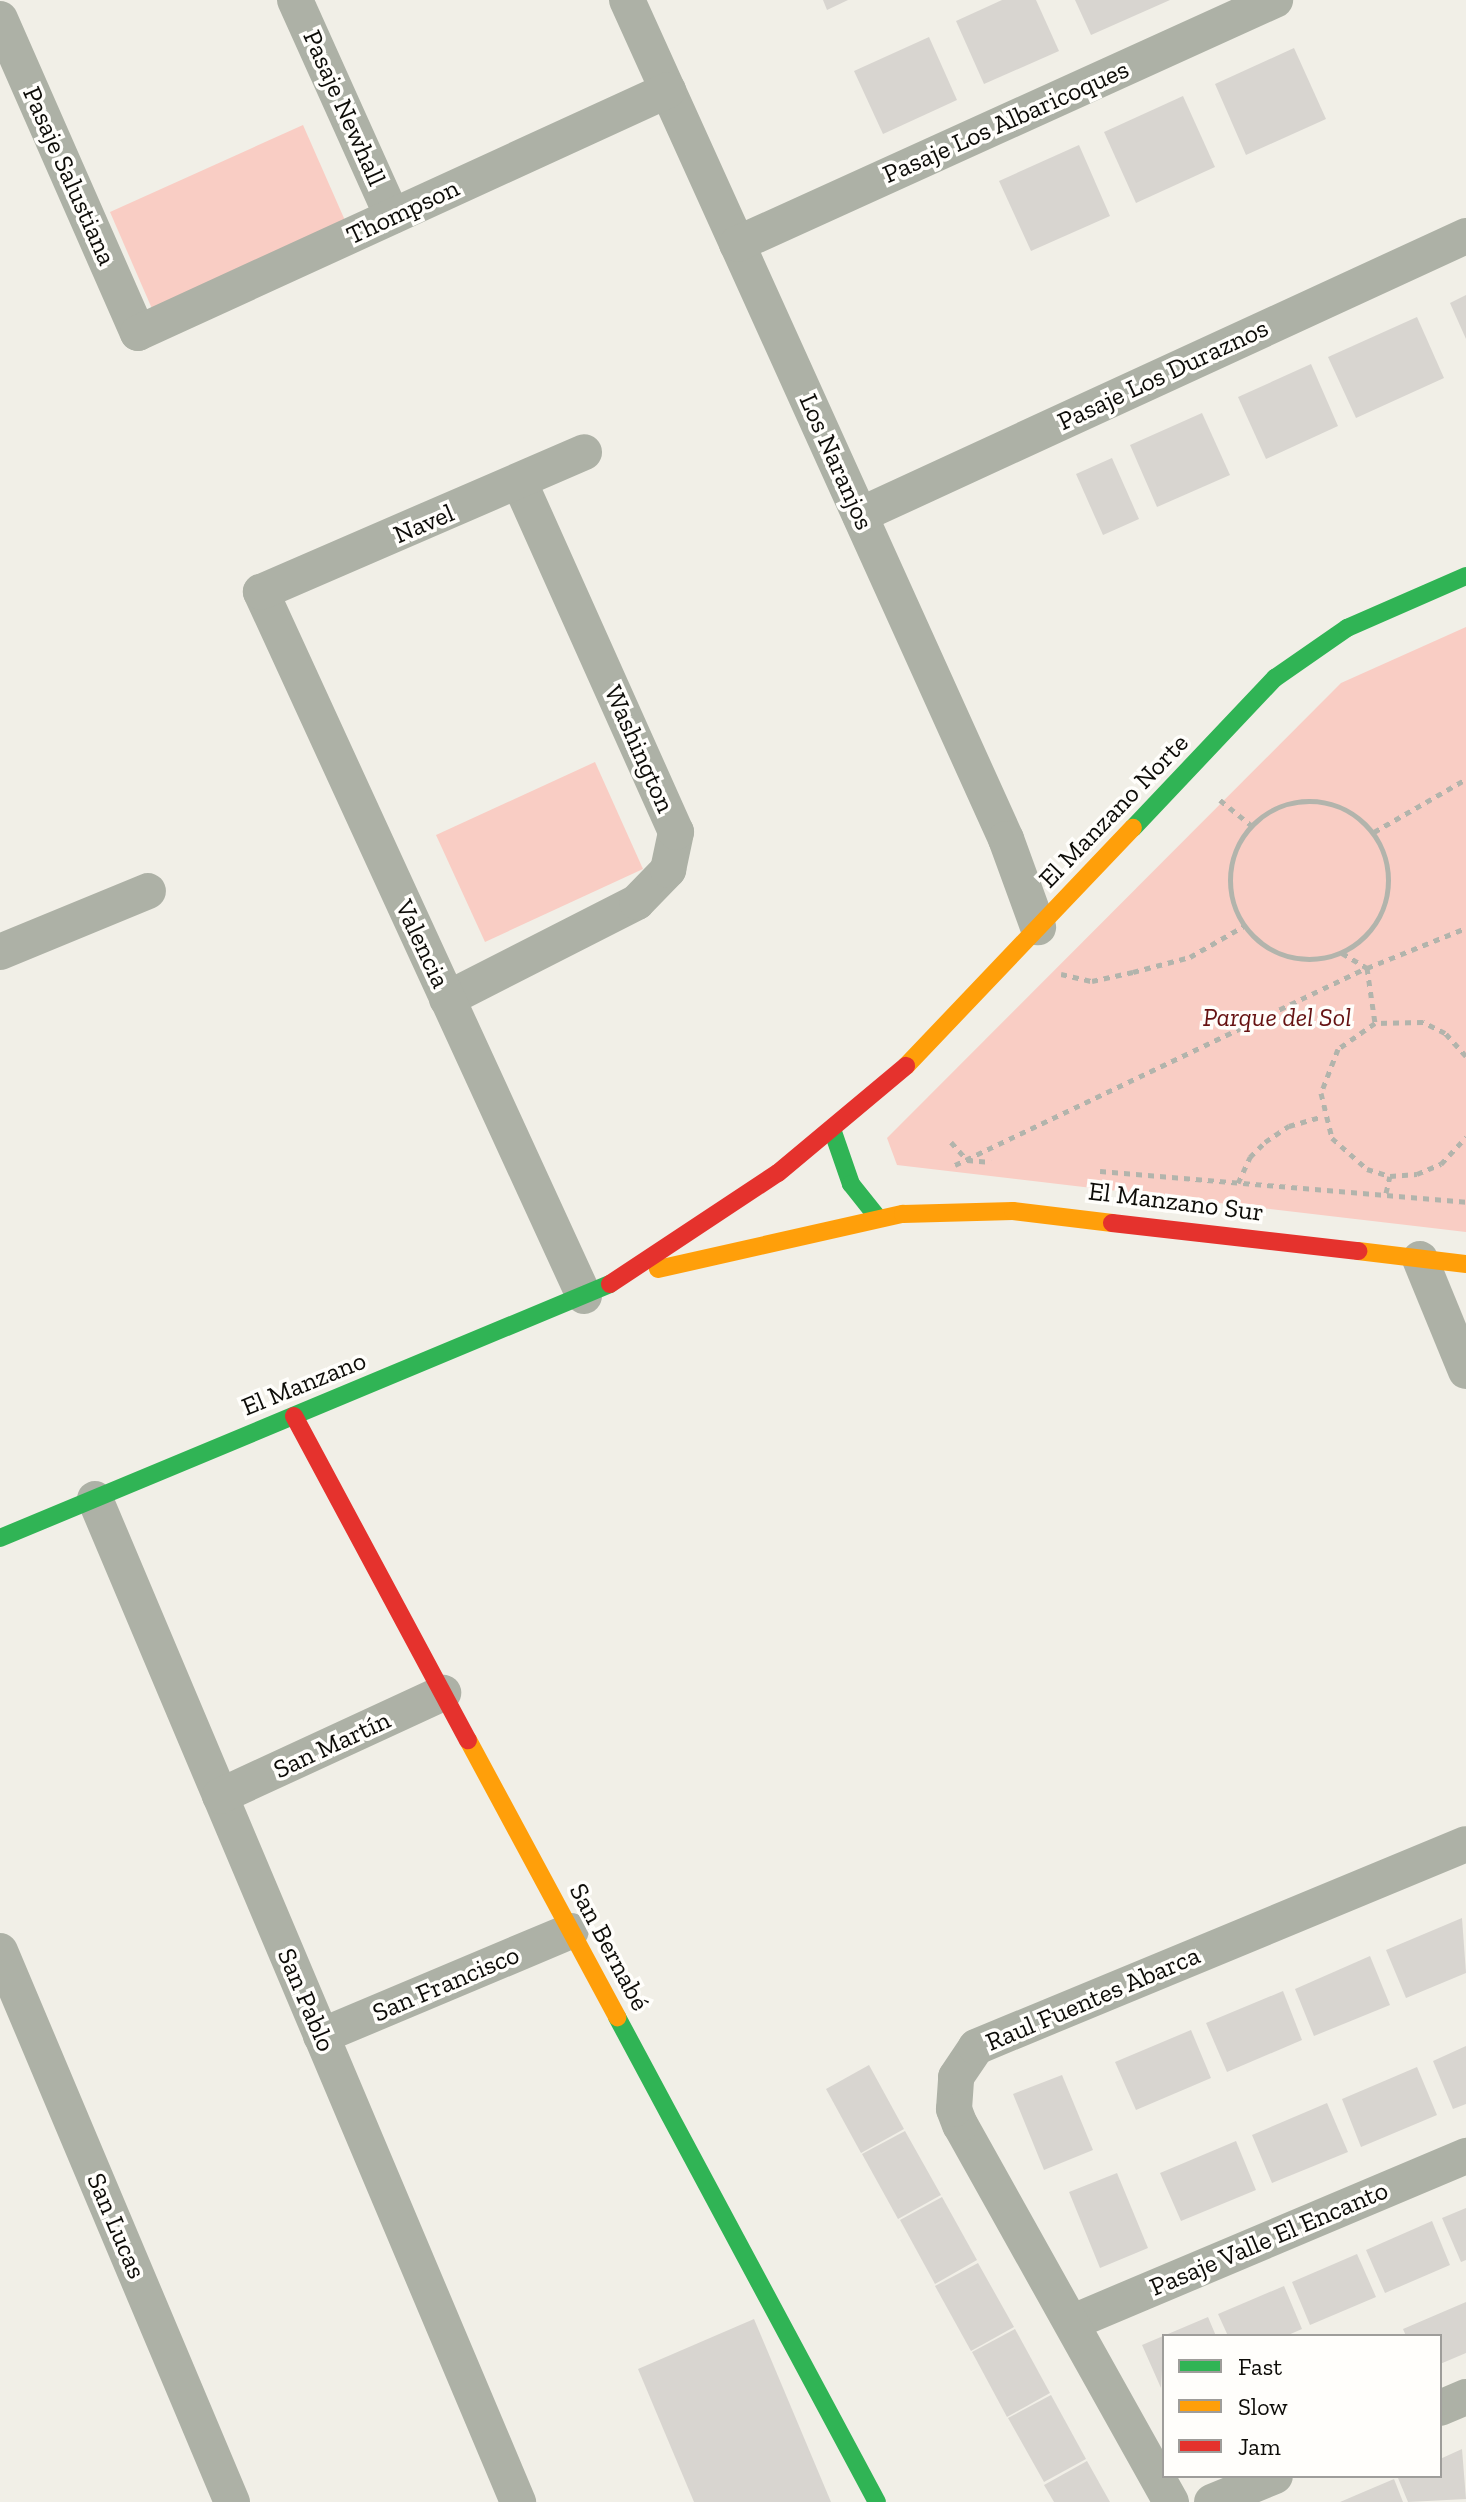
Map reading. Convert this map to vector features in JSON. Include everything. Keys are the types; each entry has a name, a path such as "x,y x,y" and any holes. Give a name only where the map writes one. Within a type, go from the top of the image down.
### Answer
{"street":[{"name":"Pasaje Newhall","path":"295,0 392,216"},
{"name":"Los Naranjos","path":"627,0 1017,864 1028,938"},
{"name":"Pasaje Los Albaricoques","path":"737,244 1275,0"},
{"name":"Pasaje Salustiana","path":"0,19 138,333"},
{"name":"Thompson","path":"138,333 668,90"},
{"name":"Pasaje Los Duraznos","path":"860,515 1466,236"},
{"name":"Navel","path":"261,592 520,483 584,452"},
{"name":"Washington","path":"447,999 637,902 668,870 676,832 520,483"},
{"name":"El Manzano Norte","path":"833,1132 946,1027 1028,938 1297,661 1374,614 1466,576"},
{"name":"Valencia","path":"261,592 584,1296"},
{"path":"0,952 148,891"},
{"path":"833,1132 851,1184 878,1218"},
{"name":"El Manzano","path":"627,1277 833,1132"},
{"name":"El Manzano Sur","path":"878,1218 1013,1211 1466,1264"},
{"name":"El Manzano","path":"0,1538 627,1277 878,1218"},
{"path":"1420,1259 1466,1371"},
{"name":"San Bernabé","path":"294,1416 877,2502"},
{"name":"San Pablo","path":"95,1499 518,2502"},
{"name":"San Martín","path":"220,1796 443,1693"},
{"name":"Raul Fuentes Abarca","path":"1171,2502 960,2125 953,2093 964,2061 996,2038 1466,1844"},
{"name":"San Francisco","path":"321,2036 571,1931"},
{"name":"San Lucas","path":"0,1951 232,2502"},
{"name":"Pasaje Valle El Encanto","path":"1073,2322 1466,2156"},
{"path":"1442,2407 1466,2397"},
{"path":"1212,2502 1270,2478"}],"path":[{"path":"1374,832 1466,779"},
{"path":"1314,800 1357,816 1374,832 1387,865 1386,900 1362,940 1342,953 1321,959 1278,953 1244,926 1234,906 1231,863 1251,825 1269,811 1314,800"},
{"path":"1028,938 1054,972 1092,981 1190,957 1244,926"},
{"path":"941,1170 1367,968 1466,928"},
{"path":"1342,953 1367,968"},
{"path":"1367,968 1375,1023"},
{"path":"1466,1056 1445,1033 1423,1022 1375,1023 1354,1033 1326,1070 1323,1116 1347,1156 1390,1176 1417,1174 1441,1164 1466,1137"},
{"path":"1238,1183 1250,1157 1265,1142 1289,1126 1323,1116"},
{"path":"951,1142 967,1160 999,1163"},
{"path":"1095,1171 1466,1202"},
{"path":"1386,1193 1390,1176"}],"green space":[{"path":"303,125 347,225 153,311 110,212"},
{"name":"Parque del Sol","path":"1466,627 1466,1232 897,1165 887,1138 1341,683"},
{"path":"595,762 643,869 485,942 436,835"}],"building":[{"path":"823,0 848,0 827,10"},
{"path":"1002,0 1036,0 1059,51 984,84 956,21"},
{"path":"1075,0 1170,0 1091,35"},
{"path":"929,37 957,100 883,134 854,71"},
{"path":"1294,48 1326,119 1246,155 1215,84"},
{"path":"1183,96 1215,167 1136,203 1104,132"},
{"path":"1079,145 1110,216 1031,251 999,181"},
{"path":"1466,295 1466,339 1450,303"},
{"path":"1417,317 1444,378 1356,418 1328,357"},
{"path":"1311,364 1338,426 1266,459 1238,397"},
{"path":"1202,413 1230,475 1157,507 1130,445"},
{"path":"1112,458 1139,519 1103,535 1076,474"},
{"path":"1462,1918 1466,1973 1406,1998 1386,1950"},
{"path":"1370,1956 1390,2005 1314,2036 1295,1989"},
{"path":"1283,1991 1302,2040 1227,2072 1206,2023"},
{"path":"1191,2030 1211,2078 1136,2110 1115,2062"},
{"path":"1466,2046 1466,2104 1453,2109 1433,2061"},
{"path":"869,2065 904,2129 861,2153 826,2089"},
{"path":"1417,2067 1437,2115 1361,2147 1342,2099"},
{"path":"1062,2075 1093,2150 1044,2170 1013,2094"},
{"path":"1327,2103 1348,2152 1272,2183 1252,2135"},
{"path":"905,2131 941,2195 898,2219 862,2154"},
{"path":"1236,2141 1256,2190 1181,2221 1160,2173"},
{"path":"1117,2173 1148,2248 1100,2268 1069,2192"},
{"path":"942,2197 977,2260 935,2284 900,2220"},
{"path":"1466,2208 1466,2260 1461,2262 1442,2218"},
{"path":"1432,2221 1450,2265 1385,2293 1366,2250"},
{"path":"1357,2254 1376,2297 1310,2325 1292,2282"},
{"path":"978,2263 1014,2327 971,2351 935,2286"},
{"path":"1284,2286 1302,2329 1291,2334 1227,2334 1218,2314"},
{"path":"1466,2302 1466,2353 1442,2363 1442,2334 1405,2334 1403,2329"},
{"path":"1208,2317 1215,2334 1168,2334"},
{"path":"754,2319 831,2502 694,2502 638,2369"},
{"path":"1015,2329 1050,2393 1007,2417 972,2352"},
{"path":"1162,2337 1161,2388 1142,2345"},
{"path":"1051,2395 1086,2459 1044,2482 1008,2418"},
{"path":"1462,2449 1466,2499 1408,2502 1398,2478 1442,2478 1442,2458"},
{"path":"1087,2461 1110,2502 1054,2502 1044,2485"},
{"path":"1394,2479 1403,2502 1340,2502 1361,2493"}],"traffic: fast":[{"path":"1133,828 1275,678 1347,628 1466,576"},
{"path":"833,1132 851,1184 878,1218"},
{"path":"0,1538 610,1284"},
{"path":"617,2017 877,2502"}],"traffic: slow":[{"path":"906,1066 1133,828"},
{"path":"658,1269 903,1214 1013,1211 1112,1223"},
{"path":"1358,1251 1466,1264"},
{"path":"468,1740 617,2017"}],"traffic: jam":[{"path":"610,1284 778,1173 906,1066"},
{"path":"1112,1223 1358,1251"},
{"path":"294,1416 468,1740"}]}
